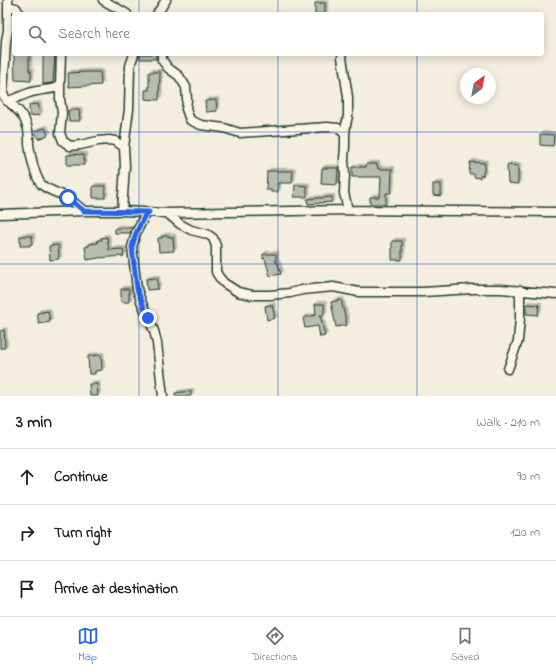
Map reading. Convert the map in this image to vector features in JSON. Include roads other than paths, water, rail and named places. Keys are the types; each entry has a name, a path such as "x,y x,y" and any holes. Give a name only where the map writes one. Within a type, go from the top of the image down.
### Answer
{"street":[{"path":"103,0 124,12"},
{"path":"158,12 166,0"},
{"path":"8,3 16,8 19,12"},
{"path":"8,3 8,30 3,95 7,101 22,114 27,125 32,162 41,184 68,198 84,211"},
{"path":"61,56 60,99 62,113 60,133 63,141 70,146 108,140 115,141 124,147"},
{"path":"122,211 125,166 124,147 129,109 130,66 133,56"},
{"path":"162,56 162,60 168,68 179,76 186,87 186,109 190,120 201,125 224,128 240,133 327,127 338,128 345,134"},
{"path":"342,58 348,97 348,116 345,134 344,193 348,210"},
{"path":"7,101 37,90 48,90 60,86"},
{"path":"0,214 84,211 167,213 348,210 556,212"},
{"path":"149,212 144,217 136,233 132,247 137,289 154,331 157,343 163,396"},
{"path":"167,213 180,224 192,230 207,234 213,238 216,246 216,272 219,277 224,283 238,292 252,296 270,296 302,290 333,287 359,292 423,292 501,289 556,294"},
{"path":"508,369 518,341 520,290"}]}
